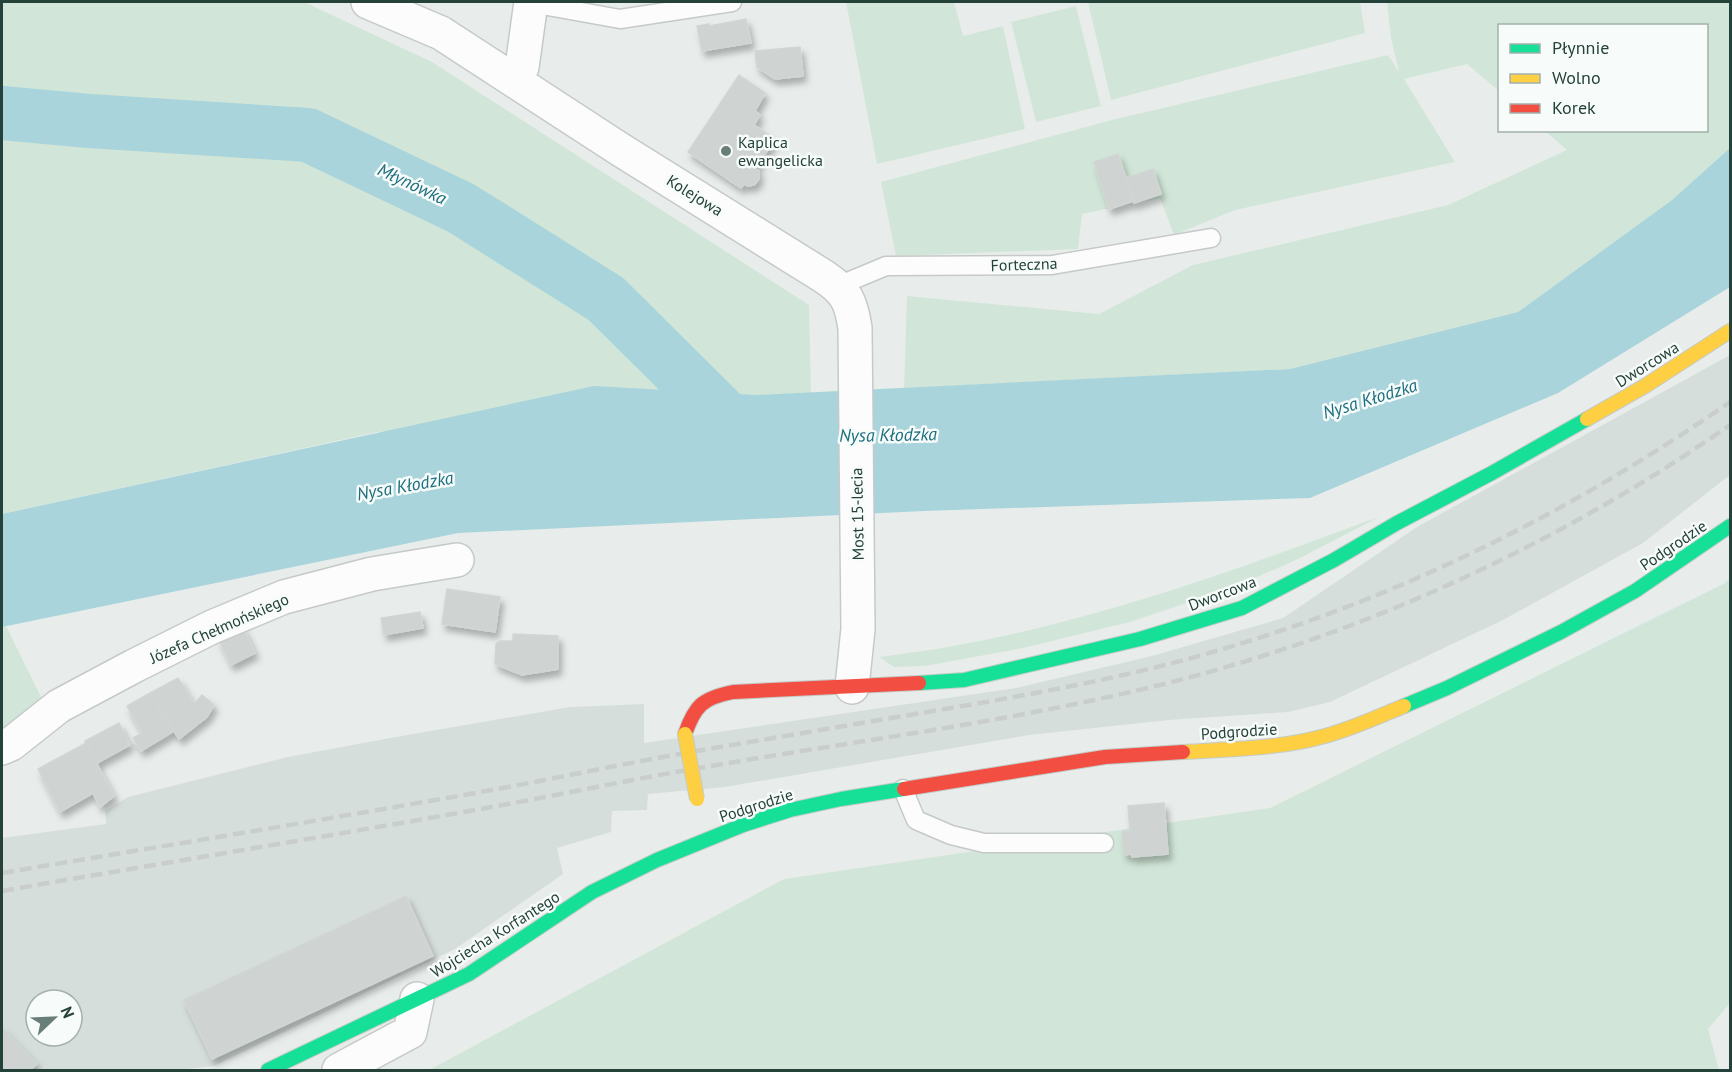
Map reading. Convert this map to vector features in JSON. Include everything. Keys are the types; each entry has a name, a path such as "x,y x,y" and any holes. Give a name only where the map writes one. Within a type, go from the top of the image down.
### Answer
{"main road":[{"name":"Dworcowa","path":"698,804 685,734 691,717 700,703 715,696 733,692 964,680 1140,639 1242,608 1492,473 1645,386 1731,331"},
{"name":"Podgrodzie","path":"705,834 790,810 903,789 1105,757 1282,745 1339,732 1447,688 1561,632 1635,591 1731,526"},
{"name":"Wojciecha Korfantego","path":"268,1071 469,974 592,892 705,834"}],"street":[{"name":"Kolejowa","path":"368,2 441,33 621,150 838,286 847,297 852,309 855,328"},
{"path":"513,79 522,67 531,2"},
{"name":"Most 15-lecia","path":"852,687 858,629 855,328"},
{"name":"Józefa Chełmońskiego","path":"2,748 11,744 59,706 212,627 284,597 372,574 457,560"},
{"path":"339,1071 410,1032 417,999"}],"lane":[{"path":"531,2 620,19 732,2"},
{"name":"Forteczna","path":"838,286 886,266 1052,265 1211,238"},
{"path":"903,789 916,820 951,835 984,843 1104,843"}],"shaded area":[{"path":"1730,355 1730,475 1643,543 1503,620 1330,702 1288,712 1169,720 1029,735 725,787 648,794 647,810 612,811 611,832 557,848 563,874 455,949 214,1066 179,1070 2,1070 2,838 106,824 105,811 128,797 288,757 570,707 644,704 644,743 1016,688 1152,656 1283,618 1417,527"}],"green space":[{"path":"2,2 304,2 432,62 809,305 811,393 755,395 377,432 2,514"},
{"path":"846,2 954,2 963,36 1003,26 1025,129 877,164"},
{"path":"1088,2 1360,2 1365,33 1111,100"},
{"path":"1387,2 1730,2 1730,148 1672,200 1518,312 1290,369 904,388 907,296 1099,314 1193,265 1448,205 1567,150 1546,132 1708,132 1708,24 1498,24 1498,90 1467,64 1404,79 1455,162 1235,210 1174,235 1160,198 1082,214 1078,249 896,256 881,182 1112,120 1388,55 1399,72 1391,38"},
{"path":"1076,6 1101,106 1036,122 1011,22"},
{"path":"1381,516 1298,559 1237,586 1130,622 1023,648 925,666 894,667 879,657 944,648 1071,620 1196,582"},
{"path":"1730,579 1730,1003 1708,1029 1719,1070 429,1070 784,879 1270,808"},
{"path":"6,626 43,701 2,730 2,627"}],"water":[{"name":"Nysa Kłodzka","path":"1730,148 1730,287 1558,393 1310,498 924,511 458,533 2,627 2,514 594,386 755,395 1290,369 1518,312 1672,200"}],"building":[{"path":"746,19 751,43 702,51 697,26"},
{"path":"800,47 803,76 775,79 757,67 755,51"},
{"path":"739,75 765,93 755,111 760,115 754,125 775,139 755,169 759,171 759,179 754,185 744,184 741,188 688,152"},
{"path":"1118,154 1134,201 1109,209 1094,162"},
{"path":"1153,169 1161,194 1134,203 1126,178"},
{"path":"447,589 500,597 495,632 442,624"},
{"path":"420,612 423,628 384,635 381,618"},
{"path":"242,626 255,653 231,665 218,638"},
{"path":"513,634 558,636 558,669 522,675 495,664 496,644 500,641 513,641"},
{"path":"178,678 194,704 202,695 214,705 207,717 179,739 150,693"},
{"path":"150,693 174,731 141,751 133,738 142,733 127,706"},
{"path":"119,723 130,745 97,763 85,741"},
{"path":"86,743 114,796 100,807 93,793 60,812 38,769"},
{"path":"1164,803 1168,854 1132,857 1131,854 1124,855 1122,831 1130,831 1128,806"},
{"path":"406,896 433,956 212,1059 184,1000"},
{"path":"2,1028 37,1064 30,1070 2,1069"}],"waterway":[{"name":"Młynówka","path":"2,113 308,135 461,208 606,299 745,437"}],"railway":[{"path":"2,873 315,821 691,752 1009,698 1103,680 1165,665 1316,619 1459,559 1597,487 1730,402"},
{"path":"2,891 503,805 699,768 991,720 1164,684 1314,639 1459,580 1529,546 1598,508 1665,468 1730,425"}],"traffic: fast":[{"path":"919,683 964,680 1140,639 1242,608 1334,560 1587,419"},
{"path":"1404,706 1447,688 1561,632 1635,591 1730,526"},
{"path":"268,1070 469,974 592,892 657,860 743,825 790,810 904,789"}],"traffic: slow":[{"path":"1587,419 1645,386 1730,331"},
{"path":"1183,752 1253,748 1304,741 1342,731 1404,706"},
{"path":"685,734 697,799"}],"traffic: jam":[{"path":"685,734 692,716 702,704 714,697 733,692 919,683"},
{"path":"904,789 1105,757 1183,752"}],"place":[{"name":"Kaplica ewangelicka","path":"726,151"}]}
